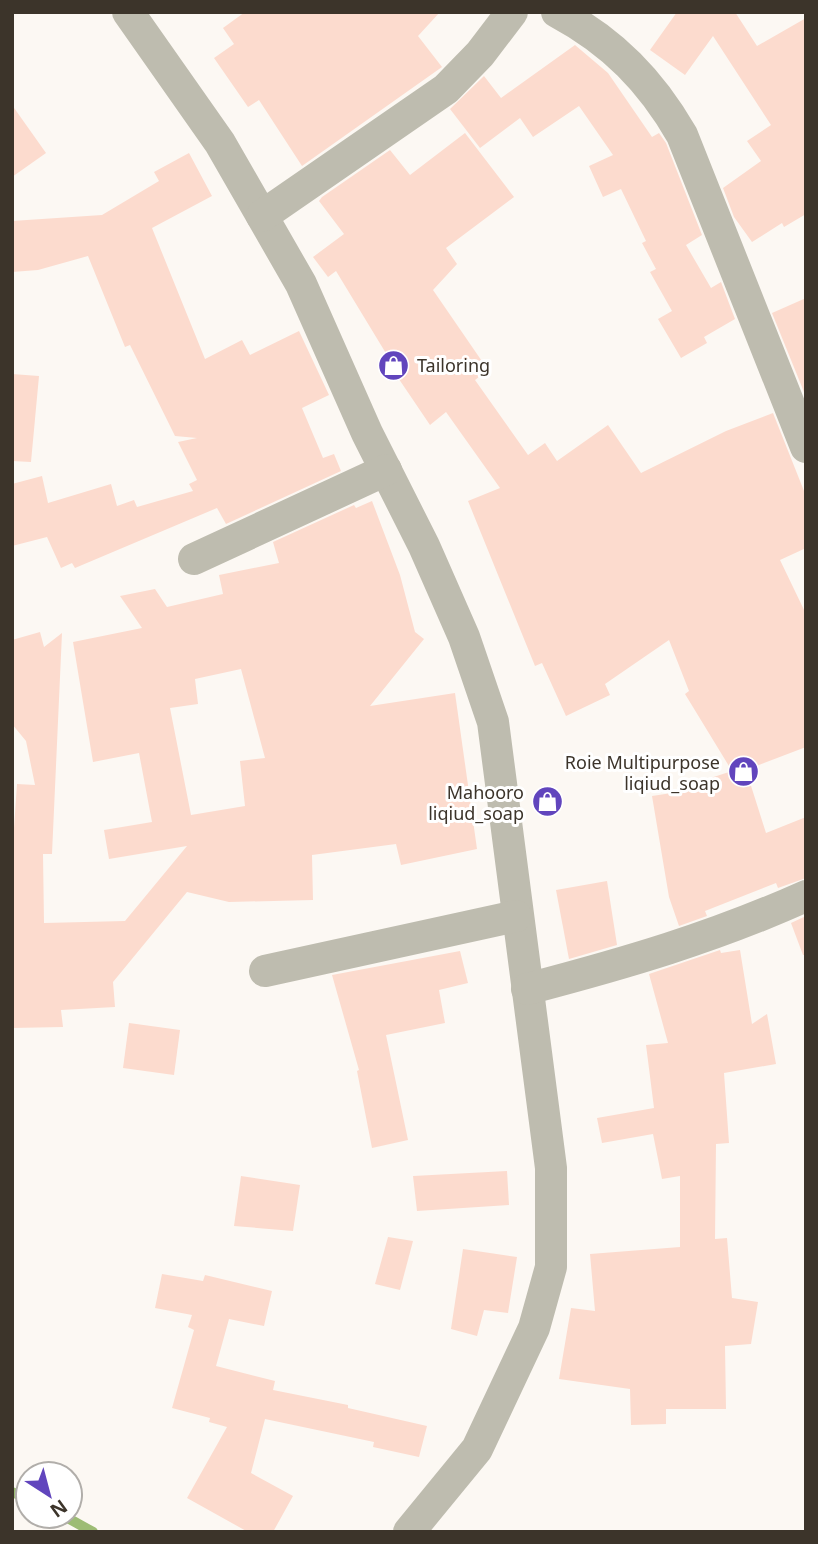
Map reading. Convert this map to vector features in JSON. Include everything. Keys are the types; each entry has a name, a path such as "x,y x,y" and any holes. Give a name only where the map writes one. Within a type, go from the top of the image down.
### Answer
{"street":[{"path":"128,12 220,143 301,284 464,637 493,722 516,916 551,1168 551,1267 534,1328 477,1449 409,1532"},
{"path":"262,216 446,89 480,54 512,12"},
{"path":"557,12 626,61 659,95 682,135 806,447"},
{"path":"194,559 386,470"},
{"path":"527,989 688,944 806,896"},
{"path":"265,971 516,916"}],"building":[{"path":"245,12 440,12 418,36 442,67 302,166 259,100 248,107 214,58 234,44 223,28"},
{"path":"677,12 735,12 757,46 806,18 806,214 784,227 782,223 752,242 734,217 723,188 761,161 747,141 771,125 713,36 685,75 650,50"},
{"path":"575,45 608,73 652,137 659,133 666,143 702,235 686,245 711,288 721,282 735,319 704,337 707,343 681,358 658,319 672,311 650,272 656,269 642,243 646,241 621,189 603,197 589,166 613,155 579,106 533,137 520,118 480,148 450,109 484,76 501,98"},
{"path":"12,105 46,153 12,177"},
{"path":"465,133 514,197 446,248 457,264 433,290 488,370 475,380 528,455 545,443 557,461 608,425 641,473 726,431 773,413 806,496 806,548 780,560 806,614 806,747 746,770 766,833 806,817 806,878 778,888 776,883 705,911 707,916 679,926 669,897 652,796 685,791 683,787 732,771 685,694 689,691 669,640 605,684 610,695 566,716 542,663 535,666 468,501 500,488 446,412 430,425 384,357 387,355 336,271 328,277 313,257 344,234 319,201 322,197 390,150 410,175"},
{"path":"189,153 212,196 152,228 205,359 242,340 250,355 299,331 329,395 302,408 323,458 334,454 341,471 226,524 217,508 75,568 72,563 61,568 47,537 12,546 12,484 42,476 48,503 111,484 117,506 134,500 137,507 193,491 189,484 197,480 178,442 197,438 175,436 130,345 125,347 88,256 38,270 12,272 12,221 102,215 159,181 154,172"},
{"path":"806,298 806,397 772,313"},
{"path":"12,374 39,376 31,462 12,461"},
{"path":"372,501 400,575 415,632 424,639 370,706 455,693 477,849 401,865 396,844 312,855 313,900 229,902 187,892 113,982 115,1007 61,1010 63,1027 12,1028 12,857 17,784 35,785 26,741 12,724 12,640 40,632 44,647 62,633 52,854 43,854 44,923 125,921 187,846 109,859 104,830 152,822 139,753 93,762 73,642 142,628 120,596 155,589 167,607 223,594 219,575 279,563 273,542 354,505 356,508","holes":["241,669 265,758 240,761 245,806 191,815 170,708 198,704 195,679"]},
{"path":"607,881 617,945 569,959 556,890"},
{"path":"806,916 806,955 803,955 791,923"},
{"path":"720,950 721,953 740,950 752,1024 767,1014 776,1064 724,1073 729,1143 716,1144 715,1239 727,1238 732,1298 758,1302 751,1344 725,1346 726,1409 666,1409 666,1424 631,1425 630,1389 559,1379 571,1308 595,1311 590,1254 680,1247 680,1176 662,1179 653,1134 602,1143 597,1118 654,1108 646,1045 668,1043 649,974"},
{"path":"460,951 468,983 439,990 445,1023 386,1035 408,1140 372,1148 357,1071 359,1070 332,975"},
{"path":"129,1023 180,1030 174,1075 123,1068"},
{"path":"507,1171 509,1205 417,1211 413,1176"},
{"path":"241,1176 300,1185 293,1231 234,1226"},
{"path":"388,1237 413,1241 400,1290 375,1284"},
{"path":"463,1249 517,1257 508,1313 484,1310 477,1336 451,1329"},
{"path":"162,1274 203,1281 205,1275 272,1291 264,1326 229,1319 216,1366 275,1381 273,1390 348,1405 348,1408 427,1426 419,1457 373,1447 374,1442 265,1419 251,1473 293,1496 273,1532 248,1532 187,1498 227,1427 209,1422 210,1418 172,1408 194,1330 188,1327 192,1315 155,1308"}],"waterway":[{"path":"84,1527 93,1532"}],"place":[{"name":"Tailoring","path":"394,365"},
{"name":"Roie Multipurpose liqiud_soap","path":"743,772"},
{"name":"Mahooro liqiud_soap","path":"547,802"}]}
